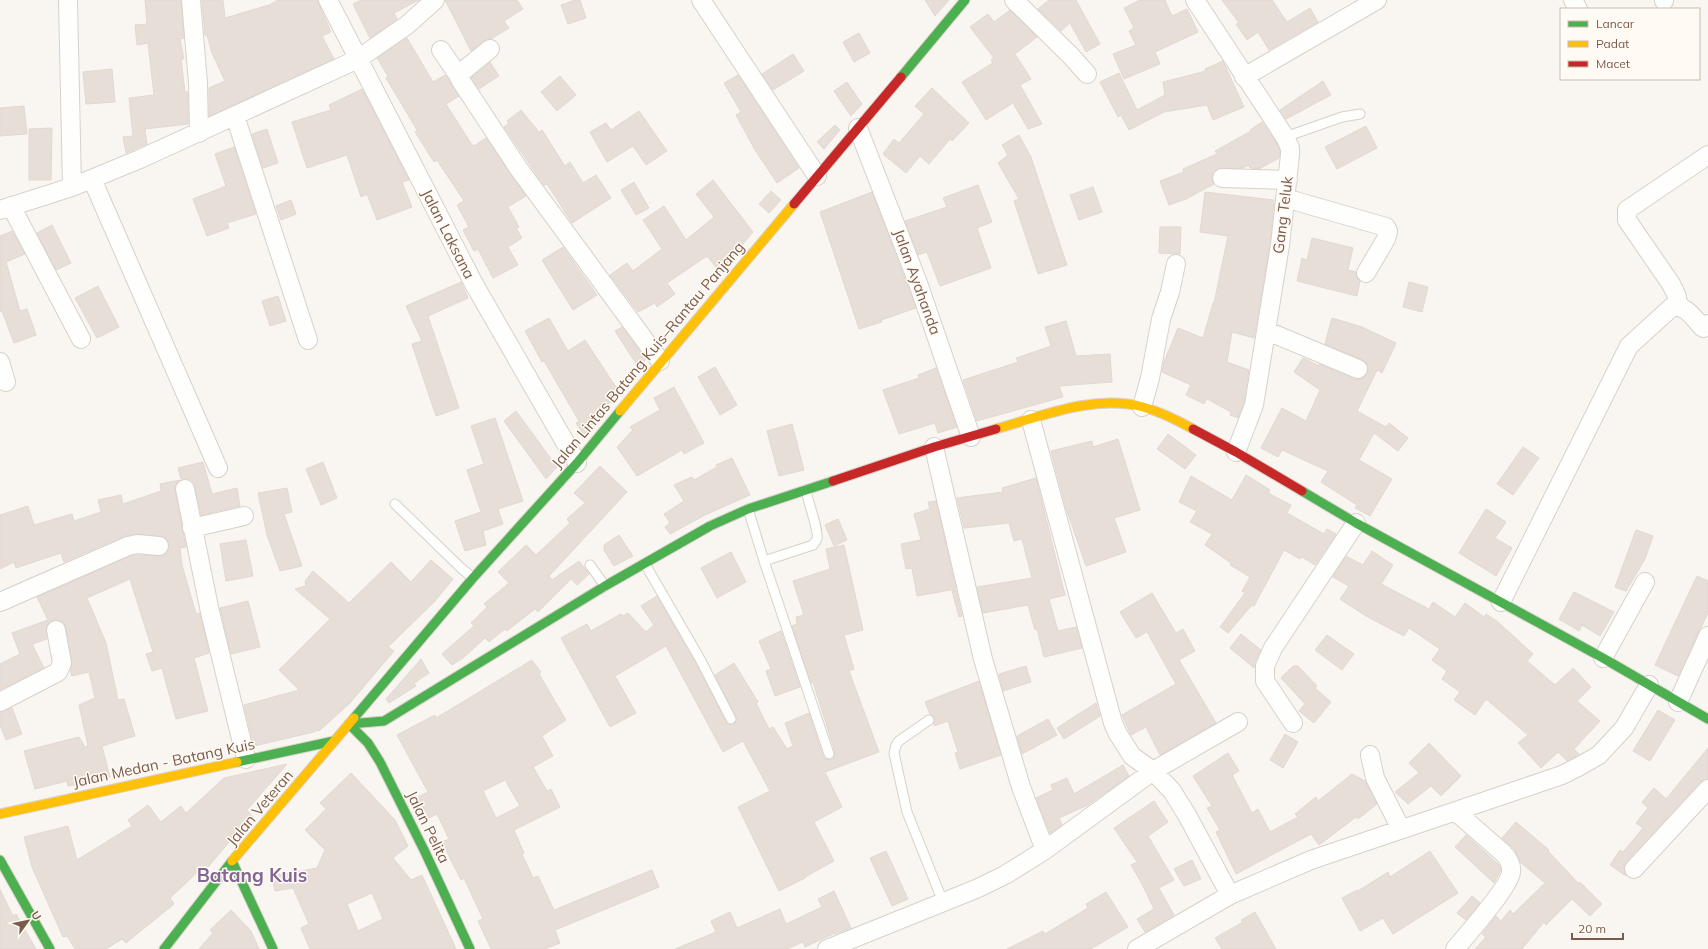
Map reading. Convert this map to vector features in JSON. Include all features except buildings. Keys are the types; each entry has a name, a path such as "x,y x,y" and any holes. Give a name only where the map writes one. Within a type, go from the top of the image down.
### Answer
{"main road":[{"name":"Jalan Lintas Batang Kuis–Rantau Panjang","path":"349,724 473,578 577,463 660,361 965,0"},
{"path":"349,724 384,721 605,586 710,526 748,509 934,447 1032,420 1068,408 1100,404 1142,406 1169,416 1236,452 1356,523 1603,658 1708,719"},
{"name":"Jalan Veteran","path":"164,949 232,861 349,724"},
{"name":"Jalan Pelita","path":"349,724 368,743 380,762 425,852 470,949"},
{"name":"Jalan Medan - Batang Kuis","path":"0,814 246,759 334,741"},
{"path":"0,860 50,949"},
{"path":"232,861 273,949"}],"street":[{"path":"68,0 72,187"},
{"path":"191,0 198,83 199,133"},
{"name":"Jalan Laksana","path":"328,0 474,284 577,463"},
{"path":"81,339 6,208 92,179 199,133 358,59 407,26 435,0"},
{"path":"702,0 816,176"},
{"path":"1014,0 1067,51 1087,74"},
{"name":"Gang Teluk","path":"1195,0 1290,148 1288,180 1280,245 1254,405 1236,452"},
{"path":"1244,77 1377,0"},
{"path":"458,74 490,49"},
{"path":"441,50 519,169 660,361"},
{"path":"235,116 308,340"},
{"name":"Jalan Ayahanda","path":"858,128 918,283 971,437"},
{"path":"1679,306 1676,294 1671,284 1627,220 1626,215 1627,210 1708,155"},
{"path":"1222,178 1288,180"},
{"path":"92,179 218,468"},
{"path":"1285,198 1386,227 1388,231 1386,239 1366,273"},
{"path":"1142,406 1150,378 1161,319 1170,292 1176,264"},
{"path":"1501,602 1629,346 1672,307 1679,306 1684,308 1706,329"},
{"path":"1267,331 1358,369"},
{"path":"0,362 6,382"},
{"path":"1032,420 1113,723 1132,756 1154,772 1172,791 1187,815 1230,896"},
{"path":"934,447 983,659 1021,787 1045,850"},
{"path":"185,490 215,634 246,759"},
{"path":"192,528 244,516"},
{"path":"1293,723 1265,681 1265,666 1273,648 1356,523"},
{"path":"0,602 128,546 137,544 159,546"},
{"path":"1603,658 1645,582"},
{"path":"0,702 58,672 62,663 56,630"},
{"path":"1678,702 1708,636"},
{"path":"1137,949 1230,896 1311,860 1562,775 1599,755 1624,728 1649,685"},
{"path":"827,949 976,889 1005,875 1045,850 1154,772 1238,722"},
{"path":"1370,755 1378,783 1401,829"},
{"path":"1634,869 1708,789"},
{"path":"1455,811 1503,853 1509,860 1512,871 1506,884 1455,949"}],"lane":[{"path":"1284,137 1342,117 1360,114"},
{"path":"764,561 813,545 817,540 806,490"},
{"path":"395,504 473,578"},
{"path":"748,509 829,754"},
{"path":"645,564 700,659 731,719"},
{"path":"590,565 605,586"},
{"path":"929,720 899,741 896,745 894,753 907,812 943,902"}],"traffic: fast":[{"path":"901,77 965,0"},
{"path":"354,718 473,578 577,463 620,411"},
{"path":"349,724 384,721 605,586 710,526 748,509 833,481"},
{"path":"1302,491 1356,523 1603,658 1708,719"},
{"path":"349,724 368,743 380,762 425,852 470,949"},
{"path":"237,762 334,741"},
{"path":"0,860 50,949"},
{"path":"164,949 232,861 273,949"}],"traffic: slow":[{"path":"620,411 794,204"},
{"path":"996,429 1068,408 1106,403 1143,407 1169,416 1193,429"},
{"path":"232,861 354,718"},
{"path":"0,814 237,762"}],"traffic: jam":[{"path":"794,204 901,77"},
{"path":"833,481 934,447 996,429"},
{"path":"1193,429 1236,452 1302,491"}],"district":[{"name":"Batang Kuis","path":"252,875"}]}
